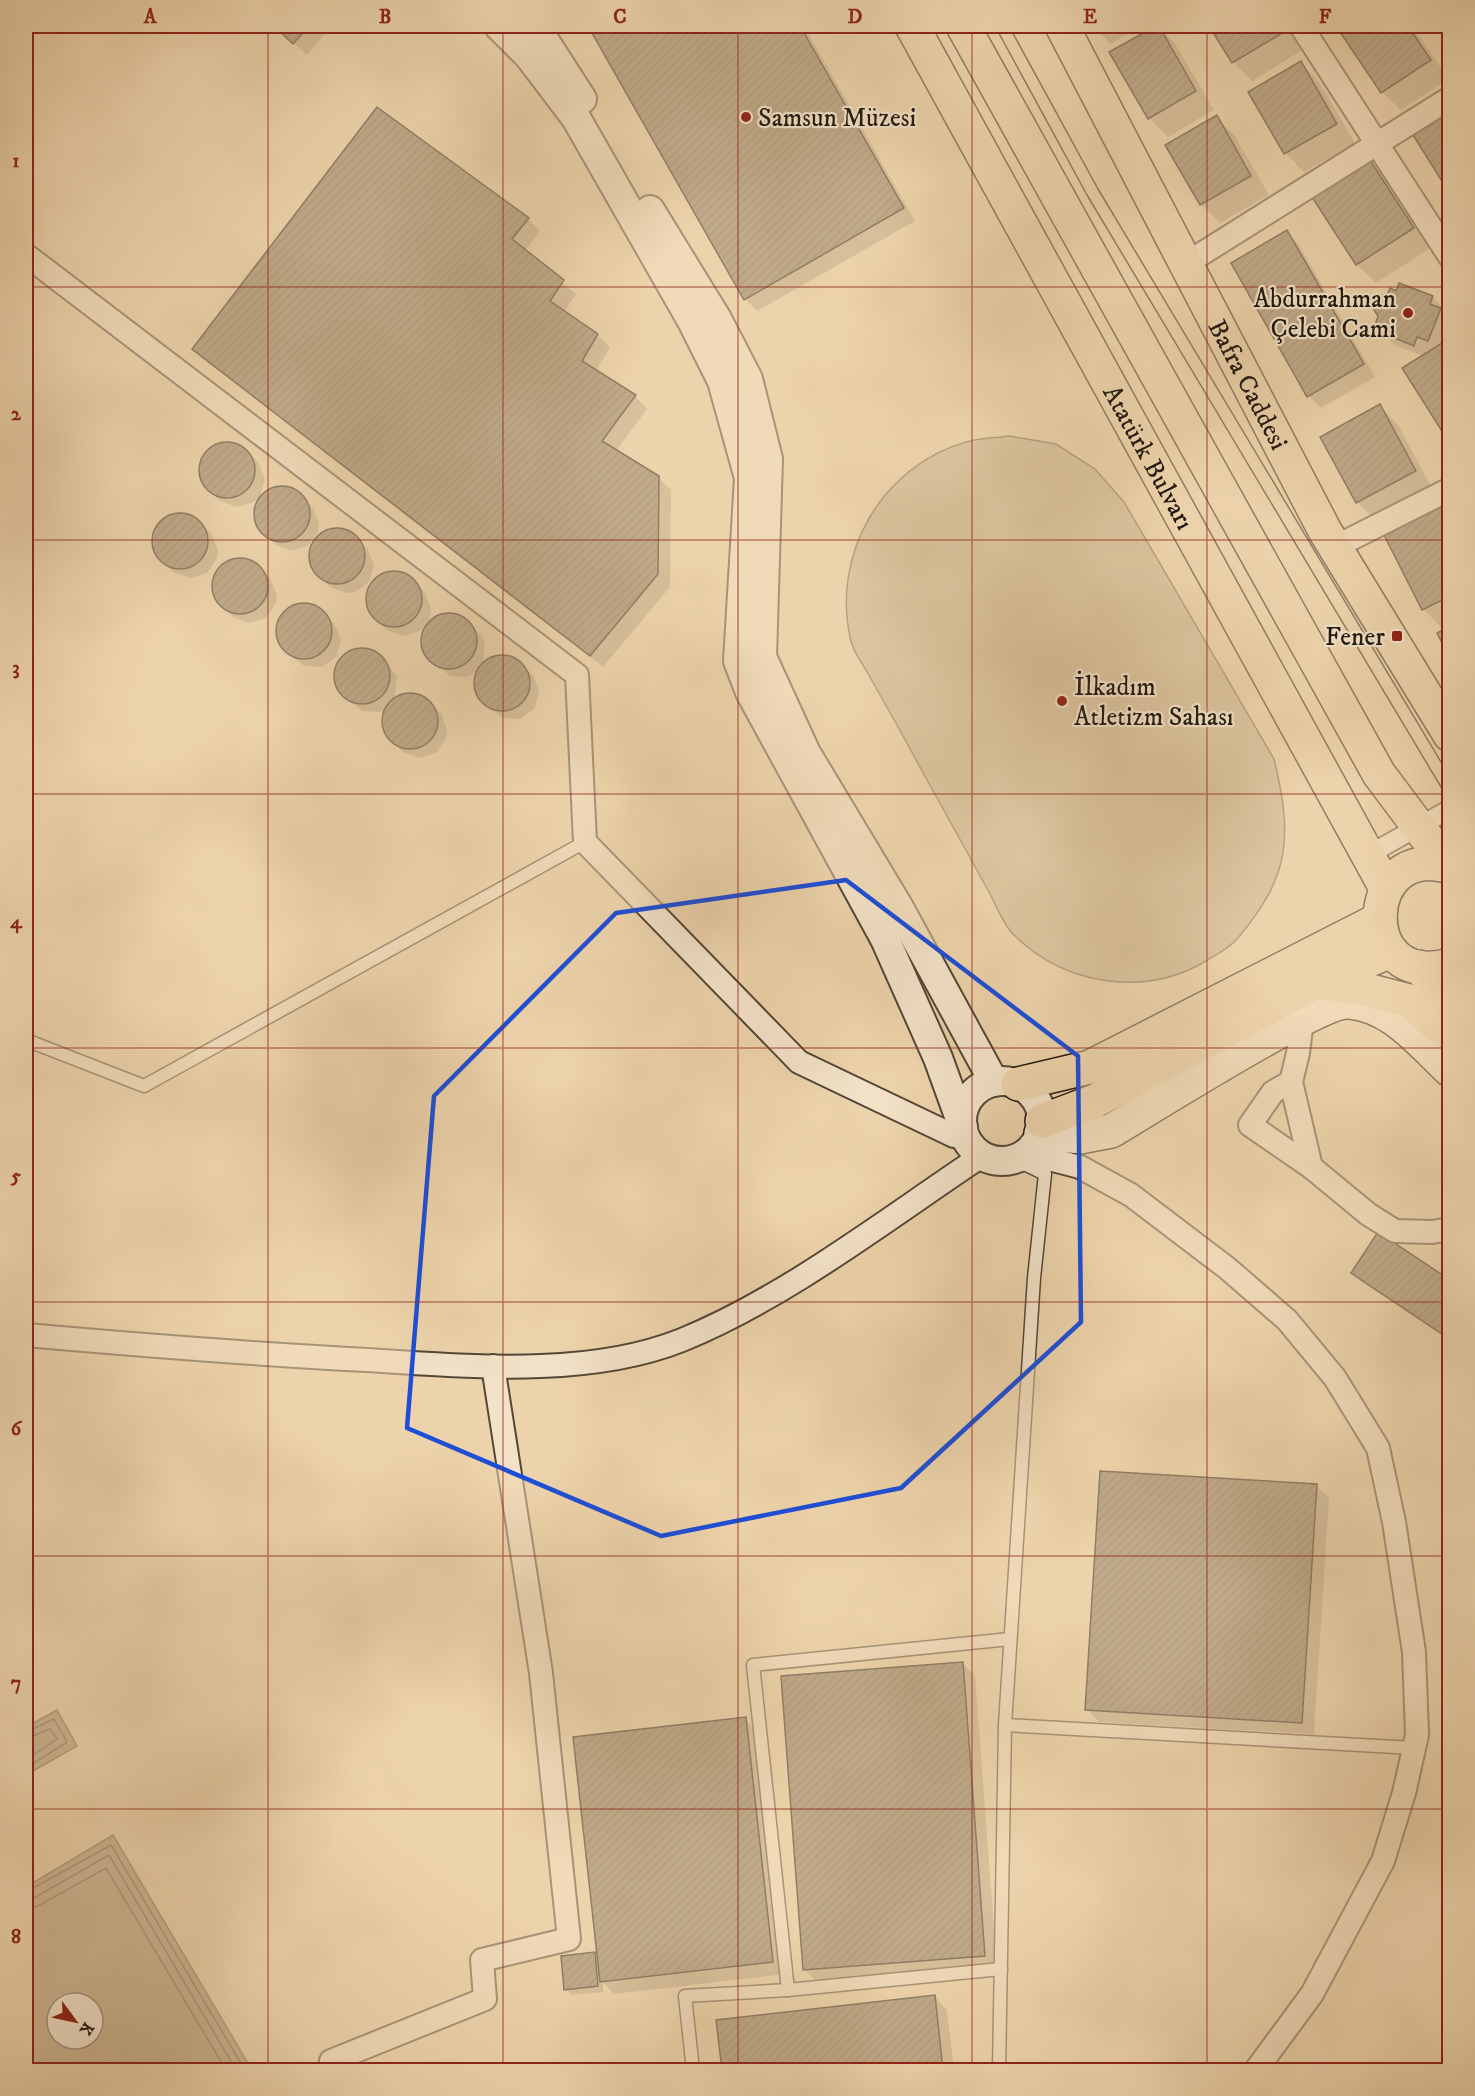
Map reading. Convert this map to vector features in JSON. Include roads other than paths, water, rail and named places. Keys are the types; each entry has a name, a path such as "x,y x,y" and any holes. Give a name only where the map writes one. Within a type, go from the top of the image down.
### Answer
{"main road":[{"name":"Atatürk Bulvarı","path":"912,26 1386,888 1399,875 1414,867 1431,864 1449,867"},
{"name":"Atatürk Bulvarı","path":"963,26 1379,774 1449,867"},
{"name":"Bafra Caddesi","path":"1062,26 1335,546 1449,735"},
{"path":"1386,888 1380,903 1378,920 1382,936 1391,951 1404,962 1434,966 1449,1001"},
{"path":"1006,1083 1090,1067 1378,920"},
{"path":"1031,1142 1095,1101 1316,982 1391,951"},
{"path":"1316,982 1363,989 1409,1001 1449,1036"},
{"path":"1031,1142 1111,1131 1302,1020 1347,1002 1382,1011 1404,1026 1449,1070"}],"street":[{"path":"26,1335 215,1352 493,1366 605,1360 680,1340 759,1303 974,1161 968,1138 938,1058 885,939 750,692 738,660 749,478 722,381 692,321 576,118 529,56 499,26"},
{"path":"535,26 717,319 748,379 768,459 762,657 806,753 1006,1083 1036,1099 1031,1142"},
{"path":"1301,26 1449,257"},
{"path":"1187,262 1449,98"},
{"path":"26,255 577,675 585,842 799,1062 954,1136 968,1138 986,1157 999,1161 1031,1142"},
{"path":"1335,546 1449,489"},
{"path":"1368,855 1449,809"},
{"path":"1302,1020 1298,1053 1291,1082 1311,1167"},
{"path":"1291,1082 1273,1092 1250,1125 1311,1167 1368,1214 1395,1231 1432,1232 1449,1229"},
{"path":"968,1138 966,1104 983,1086 1006,1083"},
{"path":"1031,1142 1131,1195 1227,1268 1287,1320 1335,1378 1378,1448 1394,1521 1414,1652 1417,1735 1404,1793 1383,1861 1312,1994 1256,2070"},
{"path":"331,2061 485,1999 482,1960 569,1939 541,1673 493,1366"}],"lane":[{"path":"26,1040 144,1086 585,842"},
{"path":"999,2070 1005,1725 1034,1278 1045,1174 1031,1142"},
{"path":"788,1990 753,1665 1010,1638"},
{"path":"1005,1725 1414,1748"},
{"path":"693,2070 685,1996 788,1990 1001,1969"}],"water":[{"path":"57,1710 77,1746 26,1775 26,1727"},
{"path":"113,1835 252,2070 26,2070 26,1887"}],"tram line":[{"path":"995,26 1087,195 1450,802"},
{"path":"1009,26 1098,189 1450,777"}],"place":[{"name":"Samsun Müzesi","path":"746,117"},
{"name":"Abdurrahman Çelebi Cami","path":"1408,313"},
{"name":"Fener","path":"1397,636"},
{"name":"İlkadım Atletizm Sahası","path":"1062,701"}]}
